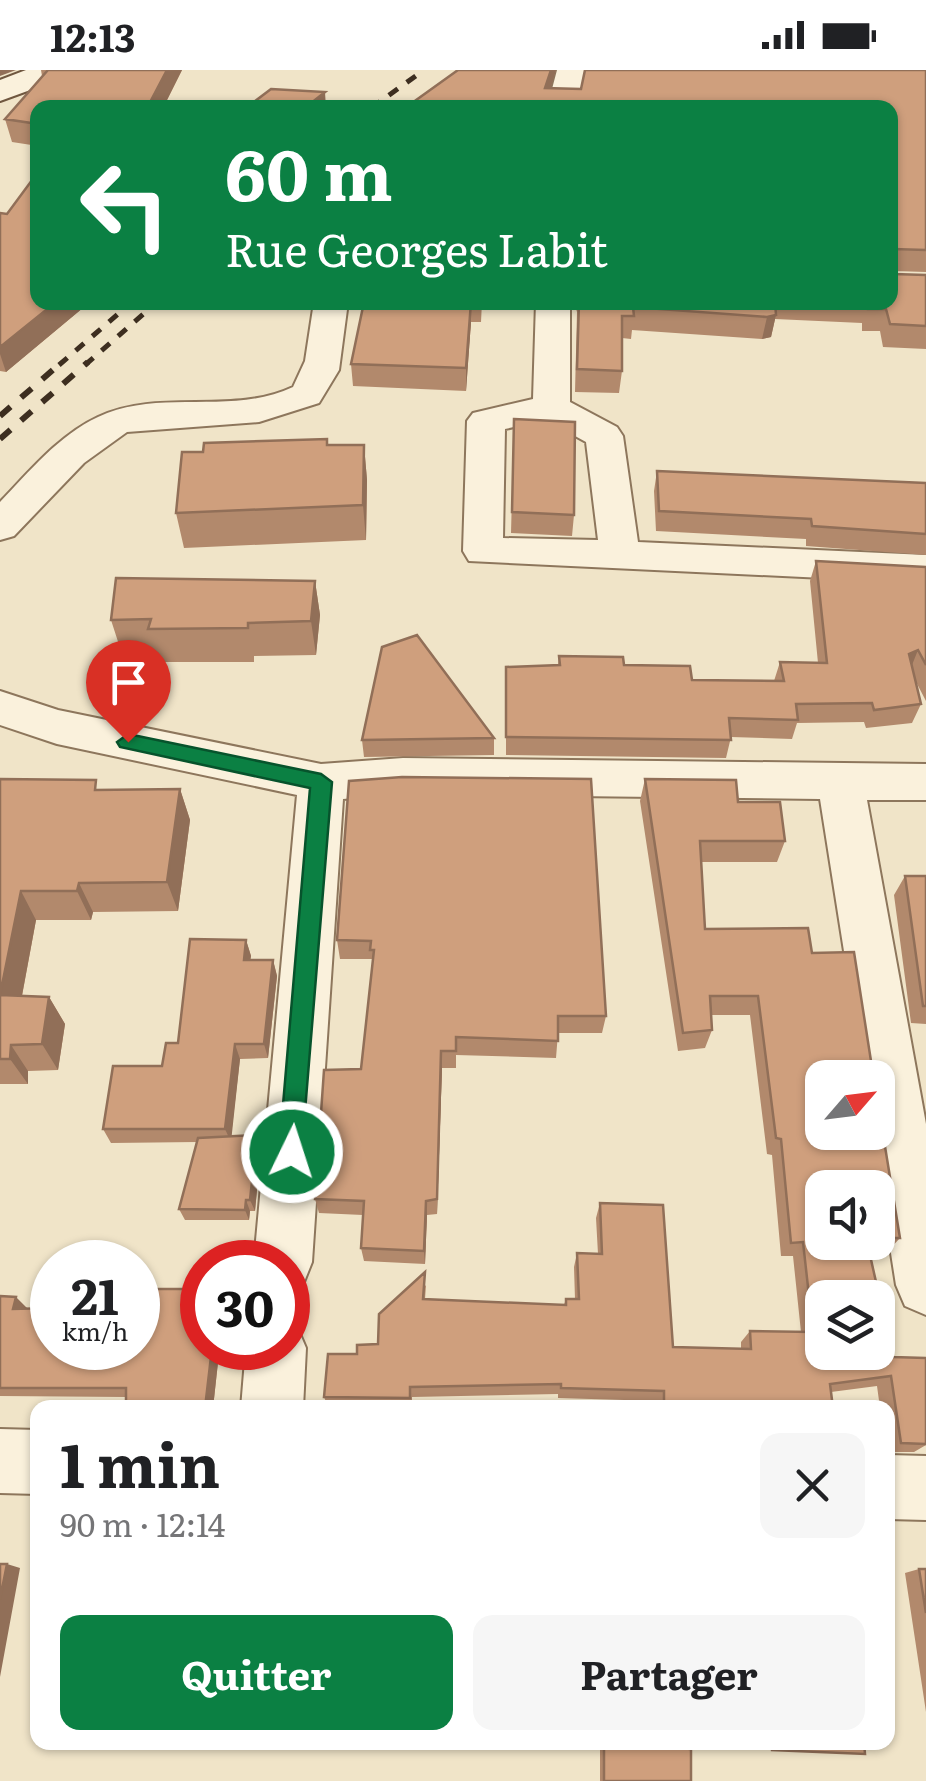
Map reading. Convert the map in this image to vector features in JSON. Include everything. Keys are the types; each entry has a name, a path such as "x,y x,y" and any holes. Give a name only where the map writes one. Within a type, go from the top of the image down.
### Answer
{"street":[{"path":"0,91 55,70"},
{"path":"564,100 571,70"},
{"path":"0,526 109,426 170,412 262,412 301,400 318,379 330,310"},
{"path":"551,408 553,310"},
{"path":"620,554 604,436 551,408 486,421 483,552 620,554 926,569"},
{"path":"0,708 56,727 321,782 403,776 926,782"},
{"path":"840,781 926,1284"},
{"path":"285,1240 321,782"},
{"path":"273,1400 275,1370"},
{"path":"0,1461 30,1462"},
{"path":"895,1487 926,1488"}],"building":[{"path":"48,70 167,70 151,100 30,100 30,123 5,119"},
{"path":"458,70 551,70 545,88 581,89 585,70 926,70 926,250 898,249 898,100 416,100"},
{"path":"271,89 325,92 315,100 257,100"},
{"path":"30,183 30,310 46,310 0,347 0,213 7,214"},
{"path":"898,274 926,275 926,326 890,324 886,310 898,310"},
{"path":"362,310 470,310 466,368 351,364"},
{"path":"579,310 633,310 634,316 622,316 622,371 577,369"},
{"path":"673,310 776,310 776,315"},
{"path":"514,419 575,422 574,515 512,512"},
{"path":"327,439 327,445 364,445 363,505 176,513 182,452 203,452 204,443"},
{"path":"657,471 926,483 926,534 812,526 811,519 659,511"},
{"path":"816,561 926,567 926,665 918,650 909,654 921,704 874,710 872,703 796,704 798,720 729,718 731,740 506,737 506,667 560,665 559,656 623,657 624,665 690,666 692,680 784,681 780,662 827,663"},
{"path":"116,578 315,581 311,621 248,623 248,628 148,629 151,619 111,620"},
{"path":"417,635 494,738 362,740 382,647"},
{"path":"402,777 591,779 606,1016 558,1016 558,1041 456,1037 456,1051 441,1051 437,1199 426,1201 424,1251 361,1248 364,1201 315,1199 324,1070 361,1069 374,950 370,950 371,941 337,940 349,781"},
{"path":"0,779 96,780 95,790 180,789 167,882 79,883 77,891 21,891 0,995"},
{"path":"645,779 736,780 738,802 780,802 785,841 700,841 705,929 808,928 812,953 854,952 871,1060 805,1060 805,1150 886,1150 889,1170 805,1170 805,1260 803,1242 791,1243 781,1139 776,1138 758,996 710,996 712,1030 683,1033"},
{"path":"905,876 926,876 926,1006 923,1006"},
{"path":"190,939 246,940 244,960 273,960 264,1044 235,1044 225,1129 103,1129 113,1066 162,1066 166,1043 178,1043"},
{"path":"0,995 49,997 42,1044 11,1045 10,1059 0,1059"},
{"path":"257,1135 250,1200 246,1200 245,1210 179,1209 198,1138"},
{"path":"600,1203 663,1205 673,1347 751,1349 750,1331 805,1332 805,1370 895,1370 895,1357 926,1358 926,1444 901,1443 891,1376 830,1384 832,1400 664,1400 664,1391 561,1388 561,1384 410,1387 410,1398 324,1397 328,1354 357,1354 357,1345 378,1344 379,1314 425,1272 423,1299 566,1305 566,1299 579,1299 577,1253 602,1254"},
{"path":"895,1208 900,1238 895,1238"},
{"path":"805,1260 871,1260 876,1280 807,1280"},
{"path":"160,1289 180,1289 180,1370 209,1370 206,1400 126,1400 126,1388 0,1388 0,1296 16,1297 13,1309 30,1309 30,1370 160,1370"},
{"path":"0,1564 7,1564 0,1599"},
{"path":"919,1569 926,1569 926,1613"},
{"path":"604,1750 691,1750 691,1781 604,1781"},
{"path":"772,1750 865,1750 865,1754"}],"railway":[{"path":"382,100 424,70"},
{"path":"59,365 123,310"},
{"path":"85,365 148,310"},
{"path":"0,416 62,362"},
{"path":"0,439 88,362"}],"route":[{"path":"128,742 321,782 292,1152"}]}
